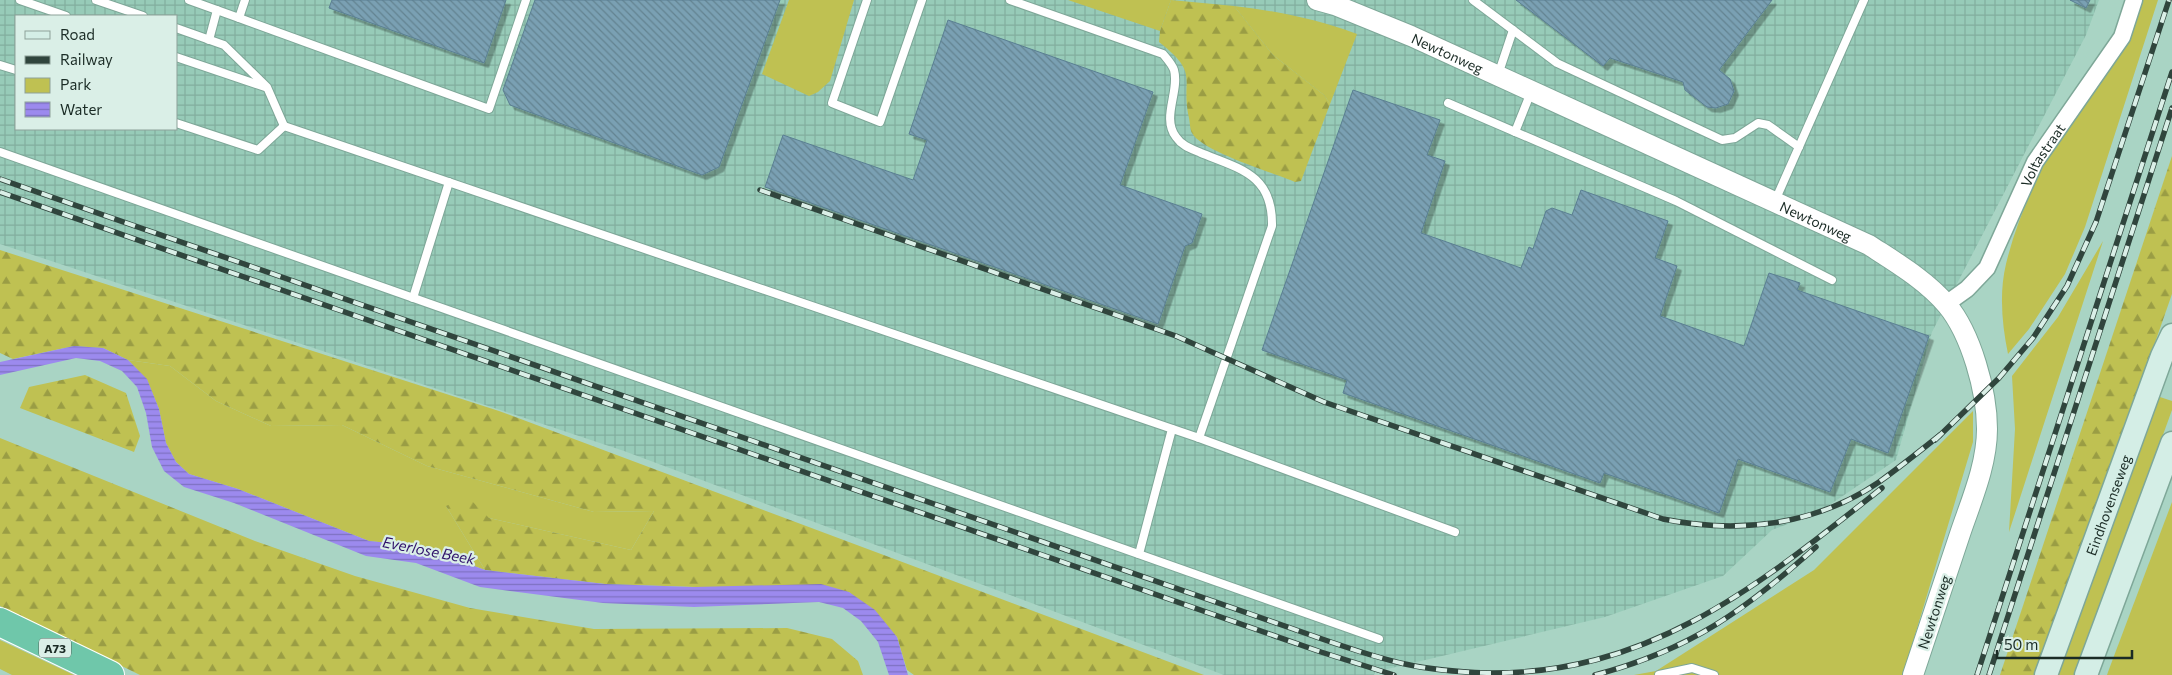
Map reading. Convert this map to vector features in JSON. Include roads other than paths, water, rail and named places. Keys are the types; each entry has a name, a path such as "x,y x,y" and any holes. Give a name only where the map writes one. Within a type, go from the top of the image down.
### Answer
{"highway":[{"name":"A73","path":"0,622 110,675"}],"main road":[{"name":"Eindhovenseweg","path":"2046,675 2162,356 2172,335"},
{"path":"2086,675 2172,443"}],"street":[{"name":"Voltastraat","path":"1946,304 1967,289 1987,268 2035,162 2122,37 2134,0"},
{"name":"Newtonweg","path":"1329,2 1411,36 1869,244 1914,275 1946,304 1961,326 1972,356 1984,394 1987,430 1980,474 1913,675"}],"lane":[{"path":"20,0 63,15"},
{"path":"96,0 140,15"},
{"path":"189,0 489,109 526,0"},
{"path":"239,18 245,0"},
{"path":"867,0 832,103 880,122 922,0"},
{"path":"1010,0 1163,54 1173,68 1176,81 1170,124 1175,137 1186,147 1244,171 1258,180 1268,195 1272,210 1272,226 1199,438"},
{"path":"1474,0 1557,63 1722,140 1735,138 1758,123 1768,125 1799,146"},
{"path":"1775,201 1864,0"},
{"path":"209,40 217,10"},
{"path":"178,29 224,45 267,87 284,126 1199,438 1455,532"},
{"path":"1498,75 1513,30"},
{"path":"178,59 267,87"},
{"path":"0,65 15,70"},
{"path":"1515,132 1531,90"},
{"path":"1448,103 1676,201 1832,280"},
{"path":"178,124 258,150 284,126"},
{"path":"0,152 1379,638"},
{"path":"413,298 449,182"},
{"path":"1139,554 1172,429"},
{"path":"1659,675 1692,668 1714,675"}],"water":[{"name":"Everlose Beek","path":"74,346 103,348 128,360 147,379 159,409 166,443 176,462 189,474 238,489 369,541 419,546 485,570 605,584 693,587 821,584 849,592 875,610 897,637 908,675 889,675 878,642 861,621 843,608 819,602 694,607 603,603 480,587 416,563 366,556 234,503 184,487 164,471 152,447 146,413 137,387 122,371 100,361 76,358 0,375 0,362"}],"railway":[{"path":"1935,440 1999,378 2033,338 2067,286 2096,222 2169,0"},
{"path":"1977,675 2172,72"},
{"path":"1989,675 2172,108"},
{"path":"0,179 1335,643 1385,659 1425,668 1487,673 1546,670 1601,658 1652,641 1700,617 1747,589 1792,558 1882,488"},
{"path":"760,190 1176,336 1324,402 1663,519 1719,526 1775,523 1802,517 1854,497 1879,482 1940,435"},
{"path":"0,192 1321,652 1394,675"},
{"path":"1595,675 1629,665 1659,653 1714,626 1790,570 1816,547"}]}
